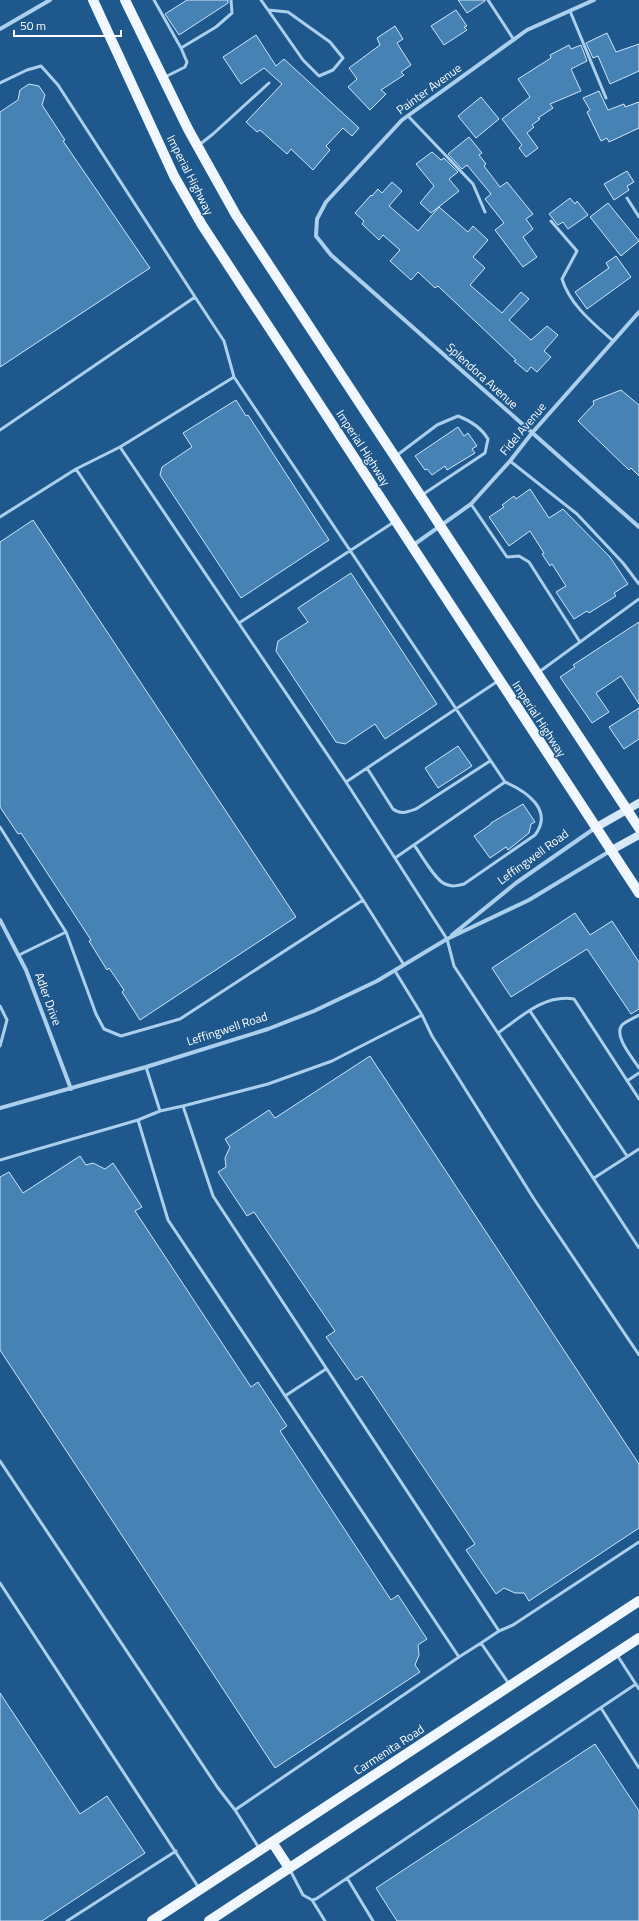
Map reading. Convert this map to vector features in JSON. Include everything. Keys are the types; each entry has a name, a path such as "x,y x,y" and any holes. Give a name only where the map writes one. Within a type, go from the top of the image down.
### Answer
{"main road":[{"name":"Imperial Highway","path":"93,0 174,176 202,225 610,851 639,893"},
{"name":"Imperial Highway","path":"125,0 197,146 236,215 639,828"},
{"name":"Leffingwell Road","path":"595,828 626,809 639,803"},
{"name":"Leffingwell Road","path":"610,851 639,834"},
{"name":"Carmenita Road","path":"152,1921 639,1601"},
{"path":"209,1921 639,1638"},
{"path":"272,1842 289,1868"}],"street":[{"path":"0,29 50,0"},
{"name":"Painter Avenue","path":"316,236 317,220 326,202 408,116 527,30 594,0"},
{"name":"Splendora Avenue","path":"316,236 331,255 639,527"},
{"name":"Fidel Avenue","path":"411,546 471,504 639,312"},
{"name":"Leffingwell Road","path":"0,1108 146,1067 268,1029 314,1011 358,991 404,966 447,939 516,883 595,828"},
{"name":"Leffingwell Road","path":"447,939 530,900 610,851"},
{"name":"Adler Drive","path":"0,920 26,970 71,1089"}],"lane":[{"path":"154,0 181,48 187,62 184,67 163,78"},
{"path":"181,48 216,27 232,13 231,0"},
{"path":"261,0 268,10 303,60 319,76 333,70 343,58 330,42 288,12 268,10"},
{"path":"488,0 514,40"},
{"path":"570,11 606,98"},
{"path":"0,83 27,70 41,66 58,85 224,341 234,377 490,761 505,782 519,788 537,804 542,815 539,829 535,835 464,884 453,886 444,884 438,879 414,845"},
{"path":"197,146 213,134 269,83"},
{"path":"408,116 473,184 485,212"},
{"path":"628,198 639,217"},
{"path":"551,221 577,251 562,279 566,293 589,320 613,341"},
{"path":"0,430 195,297"},
{"path":"0,517 76,469 120,447 234,377"},
{"path":"395,457 437,425 458,416 469,420 483,431 488,439 485,454 420,496"},
{"path":"120,447 346,782 447,939 454,966 639,1248"},
{"path":"510,461 577,514 623,562 639,584"},
{"path":"76,469 363,900 404,966"},
{"path":"471,504 507,557 519,556 529,562 580,642"},
{"path":"239,622 395,521"},
{"path":"537,673 639,599"},
{"path":"346,782 499,681"},
{"path":"367,768 393,809 398,813 405,813 416,809 490,761"},
{"path":"395,858 505,782"},
{"path":"0,828 66,932 96,1014 104,1030 120,1036 180,1019 363,900"},
{"path":"19,955 66,932"},
{"path":"395,971 422,1015 432,1036 534,1199 639,1355"},
{"path":"498,1033 541,1003 562,997 574,999 639,1099"},
{"path":"0,1006 7,1020 0,1046"},
{"path":"530,1011 627,1156"},
{"path":"0,1160 138,1120 160,1111 268,1084 332,1061 422,1015"},
{"path":"639,1015 622,1025 620,1039 639,1068"},
{"path":"146,1067 160,1111"},
{"path":"627,1081 639,1073"},
{"path":"184,1106 213,1196 499,1631"},
{"path":"138,1120 168,1220 459,1657"},
{"path":"594,1178 639,1148"},
{"path":"285,1396 326,1369"},
{"path":"0,1461 218,1788 235,1810 260,1850"},
{"path":"235,1810 459,1657 499,1631 513,1625 639,1542"},
{"path":"0,1583 200,1889"},
{"path":"482,1643 510,1685"},
{"path":"616,1653 639,1689"},
{"path":"312,1900 636,1684"},
{"path":"601,1708 639,1768"},
{"path":"67,1921 176,1851"},
{"path":"289,1868 302,1895 312,1900 325,1921"},
{"path":"347,1878 373,1921"}],"building":[{"path":"187,0 228,0 228,3 179,35 165,14"},
{"path":"458,0 485,0 485,1 467,13"},
{"path":"456,10 467,26 464,27 467,30 444,45 431,26"},
{"path":"395,26 403,39 397,43 411,65 401,72 404,75 381,90 386,94 370,110 348,87 357,79 349,68 380,45 377,38"},
{"path":"607,33 616,52 639,44 639,71 610,84 598,56 593,58 586,43"},
{"path":"256,35 276,66 284,59 359,128 352,136 343,128 326,146 330,150 313,170 291,149 287,154 260,130 257,132 246,122 282,84 264,68 241,84 223,57"},
{"path":"569,45 571,49 581,45 587,61 571,69 581,91 550,104 553,108 538,118 540,119 532,125 534,127 527,133 538,148 526,157 519,148 522,145 502,119 530,97 518,79 551,58 550,55"},
{"path":"29,84 39,86 45,95 42,105 65,140 63,141 150,268 0,367 0,112 18,100 20,90"},
{"path":"599,91 608,110 624,104 625,107 639,102 639,128 609,142 607,138 601,141 587,112 590,110 583,98"},
{"path":"481,97 499,119 476,138 458,116"},
{"path":"469,137 482,153 479,155 486,164 484,166 500,187 507,182 533,214 526,219 533,229 523,237 537,257 523,267 495,230 504,223 485,199 491,194 467,165 462,169 448,154"},
{"path":"432,152 441,160 444,158 458,172 449,179 459,191 431,213 420,203 434,186 416,164"},
{"path":"627,171 634,182 627,186 629,190 614,200 604,184"},
{"path":"392,182 402,191 389,206 418,231 439,207 468,232 473,226 488,240 473,257 485,268 470,285 502,313 521,292 529,299 509,320 531,340 547,326 558,335 544,351 551,357 537,372 531,367 527,372 514,361 516,360 438,286 435,288 418,272 411,280 390,261 400,250 383,235 379,240 362,224 364,221 355,213 378,189 382,193"},
{"path":"570,198 575,204 577,201 588,215 568,229 563,222 558,225 549,214"},
{"path":"608,203 639,241 621,256 590,217"},
{"path":"616,256 631,277 587,309 575,292 609,268 606,263"},
{"path":"621,390 639,405 639,476 631,468 629,470 578,421 594,404 593,401"},
{"path":"236,400 246,416 248,415 329,540 241,598 160,475 162,467 192,447 183,433"},
{"path":"458,427 464,436 468,433 477,446 472,449 475,453 447,470 445,466 432,475 427,469 425,470 415,456"},
{"path":"530,489 549,518 563,509 610,557 628,584 614,593 616,596 589,613 587,611 574,619 556,592 566,586 552,564 550,566 542,554 544,553 530,531 509,546 489,517 504,507 502,505 514,496 516,499"},
{"path":"33,520 296,917 140,1020 122,992 124,990 109,968 107,970 89,941 91,940 21,833 18,834 0,807 0,542"},
{"path":"351,573 437,704 385,739 375,724 345,744 336,742 276,651 278,641 308,622 298,608"},
{"path":"639,622 639,704 621,676 596,693 609,712 592,723 560,677 575,667 573,665"},
{"path":"639,708 639,739 624,749 609,727"},
{"path":"458,746 472,766 438,788 425,768"},
{"path":"523,804 535,822 531,824 529,833 508,850 506,847 490,858 474,836 491,823"},
{"path":"575,913 590,935 612,921 639,962 639,1009 631,1014 587,949 511,997 492,968"},
{"path":"370,1056 639,1464 639,1528 529,1601 524,1593 515,1593 504,1588 496,1594 466,1550 475,1544 362,1376 356,1380 326,1337 335,1331 254,1212 247,1216 218,1172 226,1167 225,1158 230,1147 225,1139 269,1110 275,1118"},
{"path":"80,1156 86,1165 93,1163 105,1169 113,1163 142,1207 135,1211 251,1387 258,1382 287,1426 280,1431 391,1600 398,1595 427,1639 418,1645 419,1655 415,1665 420,1672 275,1768 0,1350 0,1177 9,1172 23,1193"},
{"path":"0,1693 80,1814 107,1796 145,1853 42,1921 0,1921"},
{"path":"595,1744 639,1811 639,1921 397,1921 376,1888"}]}
